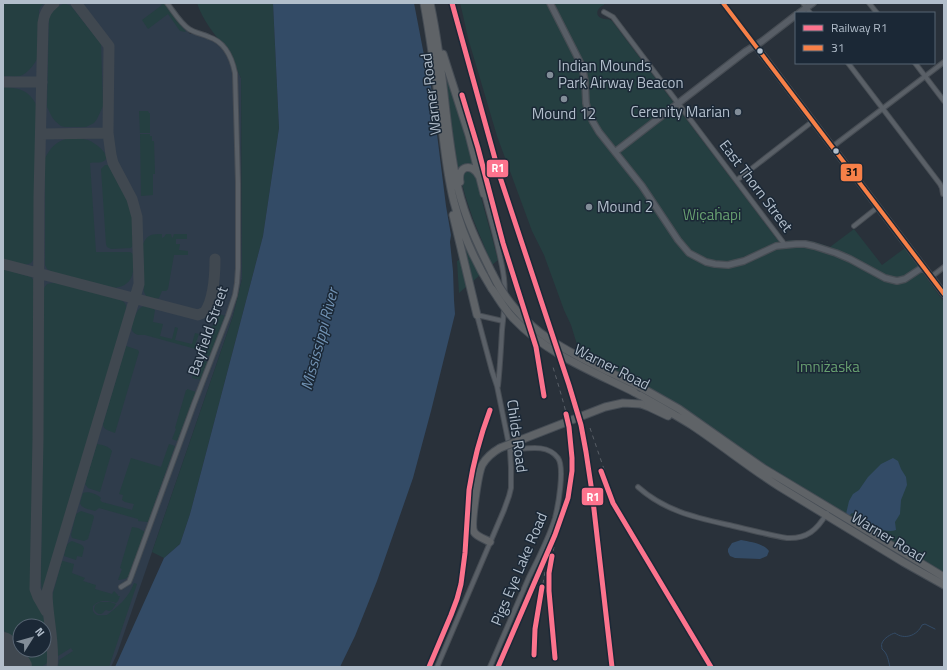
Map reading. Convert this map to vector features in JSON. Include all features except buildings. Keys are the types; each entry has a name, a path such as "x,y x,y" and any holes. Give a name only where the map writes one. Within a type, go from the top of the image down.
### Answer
{"highway":[{"name":"Warner Road","path":"424,3 433,53 446,165 454,202 463,231 478,266 507,311 528,332 544,345 569,360 634,392 693,426 765,478 903,562 944,585"},
{"name":"Warner Road","path":"430,3 438,42 452,160 458,188 466,215 477,242 492,273 514,307 548,338 573,353 642,388 679,409 763,468 944,577"},
{"path":"434,23 447,69 469,135 484,194"},
{"path":"446,165 454,218 477,315"},
{"path":"466,215 459,178 462,170 468,167 476,172 484,194"},
{"path":"490,542 474,533 472,523 478,479 482,466 490,455 500,448 605,406 623,403 641,404 693,426"}],"street":[{"name":"Bayfield Street","path":"121,587 128,582 131,577 194,404 228,316 235,295 238,276 238,183 234,66 227,52 220,43 210,37 187,28 167,3"},
{"path":"550,3 582,66 585,80 585,101 589,114 598,129 642,186 678,240 689,253 711,263 728,265 744,261 770,248 785,245 805,244 825,249 850,259 885,278 897,281 905,280 923,266"},
{"path":"723,3 944,294"},
{"path":"806,8 814,3"},
{"path":"870,3 876,12"},
{"name":"East Thorn Street","path":"604,12 613,17 785,245"},
{"path":"615,152 746,51 795,16"},
{"path":"832,147 944,62"},
{"path":"849,64 940,184 943,194"},
{"path":"916,64 944,101"},
{"path":"736,180 813,121"},
{"name":"Childs Road","path":"484,194 502,264 505,292 498,386"},
{"path":"854,226 878,207"},
{"path":"931,277 944,267"},
{"path":"477,315 503,321"},
{"name":"Childs Road","path":"437,667 509,496 511,473 510,450 498,386 492,371 477,315"},
{"name":"Pigs Eye Lake Road","path":"490,667 551,529 557,510 561,481 562,468 560,462 550,451 540,448 510,450"},
{"path":"638,487 664,506 684,514 787,538 806,535 817,528 830,508"}],"shaded area":[{"path":"3,3 165,3 190,34 205,32 217,38 226,48 241,78 242,279 233,316 117,654 111,667 3,667"}],"green space":[{"path":"3,3 45,3 39,10 38,57 26,73 20,76 3,76"},
{"path":"160,3 164,3 186,32 180,31 168,14 148,29 142,20 162,5"},
{"path":"197,3 273,3 279,128 263,236 190,514 180,544 164,558 152,552 233,316 242,279 241,78 230,55 206,21"},
{"name":"Wic̣aḣapi","path":"460,3 604,3 597,13 599,17 612,21 779,242 805,240 830,247 854,229 882,265 905,248 944,302 944,575 764,466 642,384 579,351 571,325 544,255 532,231 497,136 468,38"},
{"path":"63,4 71,6 101,44 103,106 94,123 86,127 61,126 52,117 47,107 49,19 52,12"},
{"path":"444,71 446,71 475,167 458,168 453,149"},
{"path":"3,87 19,89 27,93 31,96 37,106 35,257 31,263 25,265 3,259"},
{"path":"139,111 148,111 150,113 150,133 140,133"},
{"path":"468,121 505,254 503,256"},
{"path":"140,134 150,134 150,136 152,136 152,141 154,141 155,174 153,174 153,195 141,196"},
{"path":"66,139 88,140 105,153 105,160 102,162 90,163 96,252 130,252 133,254 132,276 126,284 122,286 115,288 52,272 47,269 45,265 45,158 53,146"},
{"path":"105,165 108,165 126,198 131,211 133,223 133,245 131,248 111,249 107,247 106,244 101,169"},
{"path":"466,171 470,171 475,175 498,260 492,265 465,195 461,176"},
{"path":"459,228 480,275 472,282"},
{"path":"162,234 162,238 166,234 171,234 172,238 174,234 187,234 187,239 176,239 176,244 180,244 179,250 188,251 188,255 174,255 168,289 166,291 162,291 159,298 151,298 147,297 144,292 143,244 148,236"},
{"path":"456,243 467,286 459,293 457,261 459,260"},
{"path":"3,269 31,277 35,284 31,587 44,618 12,618 12,641 3,629"},
{"path":"58,283 121,300 125,303 127,309 42,591 44,288 47,284"},
{"path":"144,306 155,310 153,322 163,324 160,336 172,339 175,327 178,328 175,340 192,344 195,333 199,334 195,345 206,349 217,313 225,316 210,357 204,354 203,351 134,333 132,327 135,316 138,310"},
{"path":"126,346 138,350 139,352 115,433 105,429 103,424"},
{"path":"198,359 208,362 201,380 192,378"},
{"path":"187,389 196,392 177,441 172,439"},
{"path":"97,444 103,445 112,451 100,492 88,488 85,484"},
{"path":"169,444 175,446 148,522 138,521 138,519 99,508 95,511 81,505 80,503 83,493 87,492 101,498 100,500 102,502 132,510 134,504 122,500 123,495 119,494 131,458 161,467"},
{"path":"81,511 93,515 94,517 88,539 84,541 72,538 71,535 76,514"},
{"path":"132,527 138,528 145,532 128,577 118,580 122,569 120,568"},
{"path":"72,541 82,545 84,548 82,557 77,556 76,560 64,556 67,545"},
{"path":"62,561 74,564 72,573 85,578 83,581 96,585 95,589 112,594 114,591 118,596 120,596 116,603 104,601 98,602 93,606 93,611 97,615 107,615 126,598 134,583 137,584 109,667 58,667 59,660 73,651 71,648 58,656 52,599"},
{"path":"100,602 110,602 116,604 112,610 106,610 99,614 94,609 95,605"},
{"path":"24,658 49,658 49,662 41,667 31,667"}],"water":[{"name":"Mississippi River","path":"273,3 414,3 431,86 451,235 450,242 455,314 413,478 377,581 355,636 340,667 115,667 164,558 180,544 190,514 263,236 279,128"},
{"path":"893,458 898,461 906,477 907,485 901,500 900,514 895,522 896,530 888,531 876,527 856,514 852,513 849,516 846,514 849,501 853,494 859,490 868,477 881,464"},
{"path":"741,540 763,546 769,551 767,556 760,559 735,558 730,556 728,549 732,543"}],"waterway":[{"path":"890,667 887,655 882,649 883,641 886,638 895,633 902,636 910,636 917,632 922,625 925,624 935,629"}],"taxiway":[{"path":"46,611 35,589 38,439 39,197 43,23 46,12 54,3"},
{"path":"52,667 52,639 47,592 139,284 137,217 132,199 113,163 108,133 109,46 76,3"},
{"path":"3,82 42,82"},
{"path":"41,134 108,133"},
{"path":"3,264 198,315 205,312 210,300 214,279 215,259"}],"runway":[{"path":"3,646 18,667"}],"railway":[{"path":"452,3 480,104"},
{"path":"462,95 478,148 503,243 536,347 544,396"},
{"path":"498,667 556,532 565,508 571,484 572,445 564,406 553,367"},
{"path":"429,667 451,615 461,584 465,553 469,490 483,429 490,410"},
{"path":"590,428 606,475"},
{"path":"601,471 613,503 711,667"},
{"path":"554,547 551,561 549,588 555,658"},
{"path":"534,655 535,629 545,572"}],"rail line":[{"name":"R1","path":"452,3 500,177 581,425 592,492 612,667"},
{"name":"R1","path":"462,95 478,148 503,243 536,347 544,396"},
{"name":"R1","path":"429,667 451,615 461,584 465,553 469,490 483,429 490,410"},
{"name":"R1","path":"498,667 555,535 568,498 572,471 572,458 569,427 566,414"},
{"name":"R1","path":"601,471 613,503 711,667"},
{"name":"R1","path":"552,556 549,573 549,591 555,658"},
{"name":"R1","path":"534,655 535,629 542,587"}],"transit line":[{"name":"31","path":"723,3 944,294"}],"place":[{"name":"Indian Mounds Park Airway Beacon","path":"550,75"},
{"name":"Mound 12","path":"564,99"},
{"name":"Cerenity Marian","path":"738,112"},
{"name":"Mound 2","path":"589,207"}],"park label":[{"name":"Imniżaska","path":"828,367"}]}
